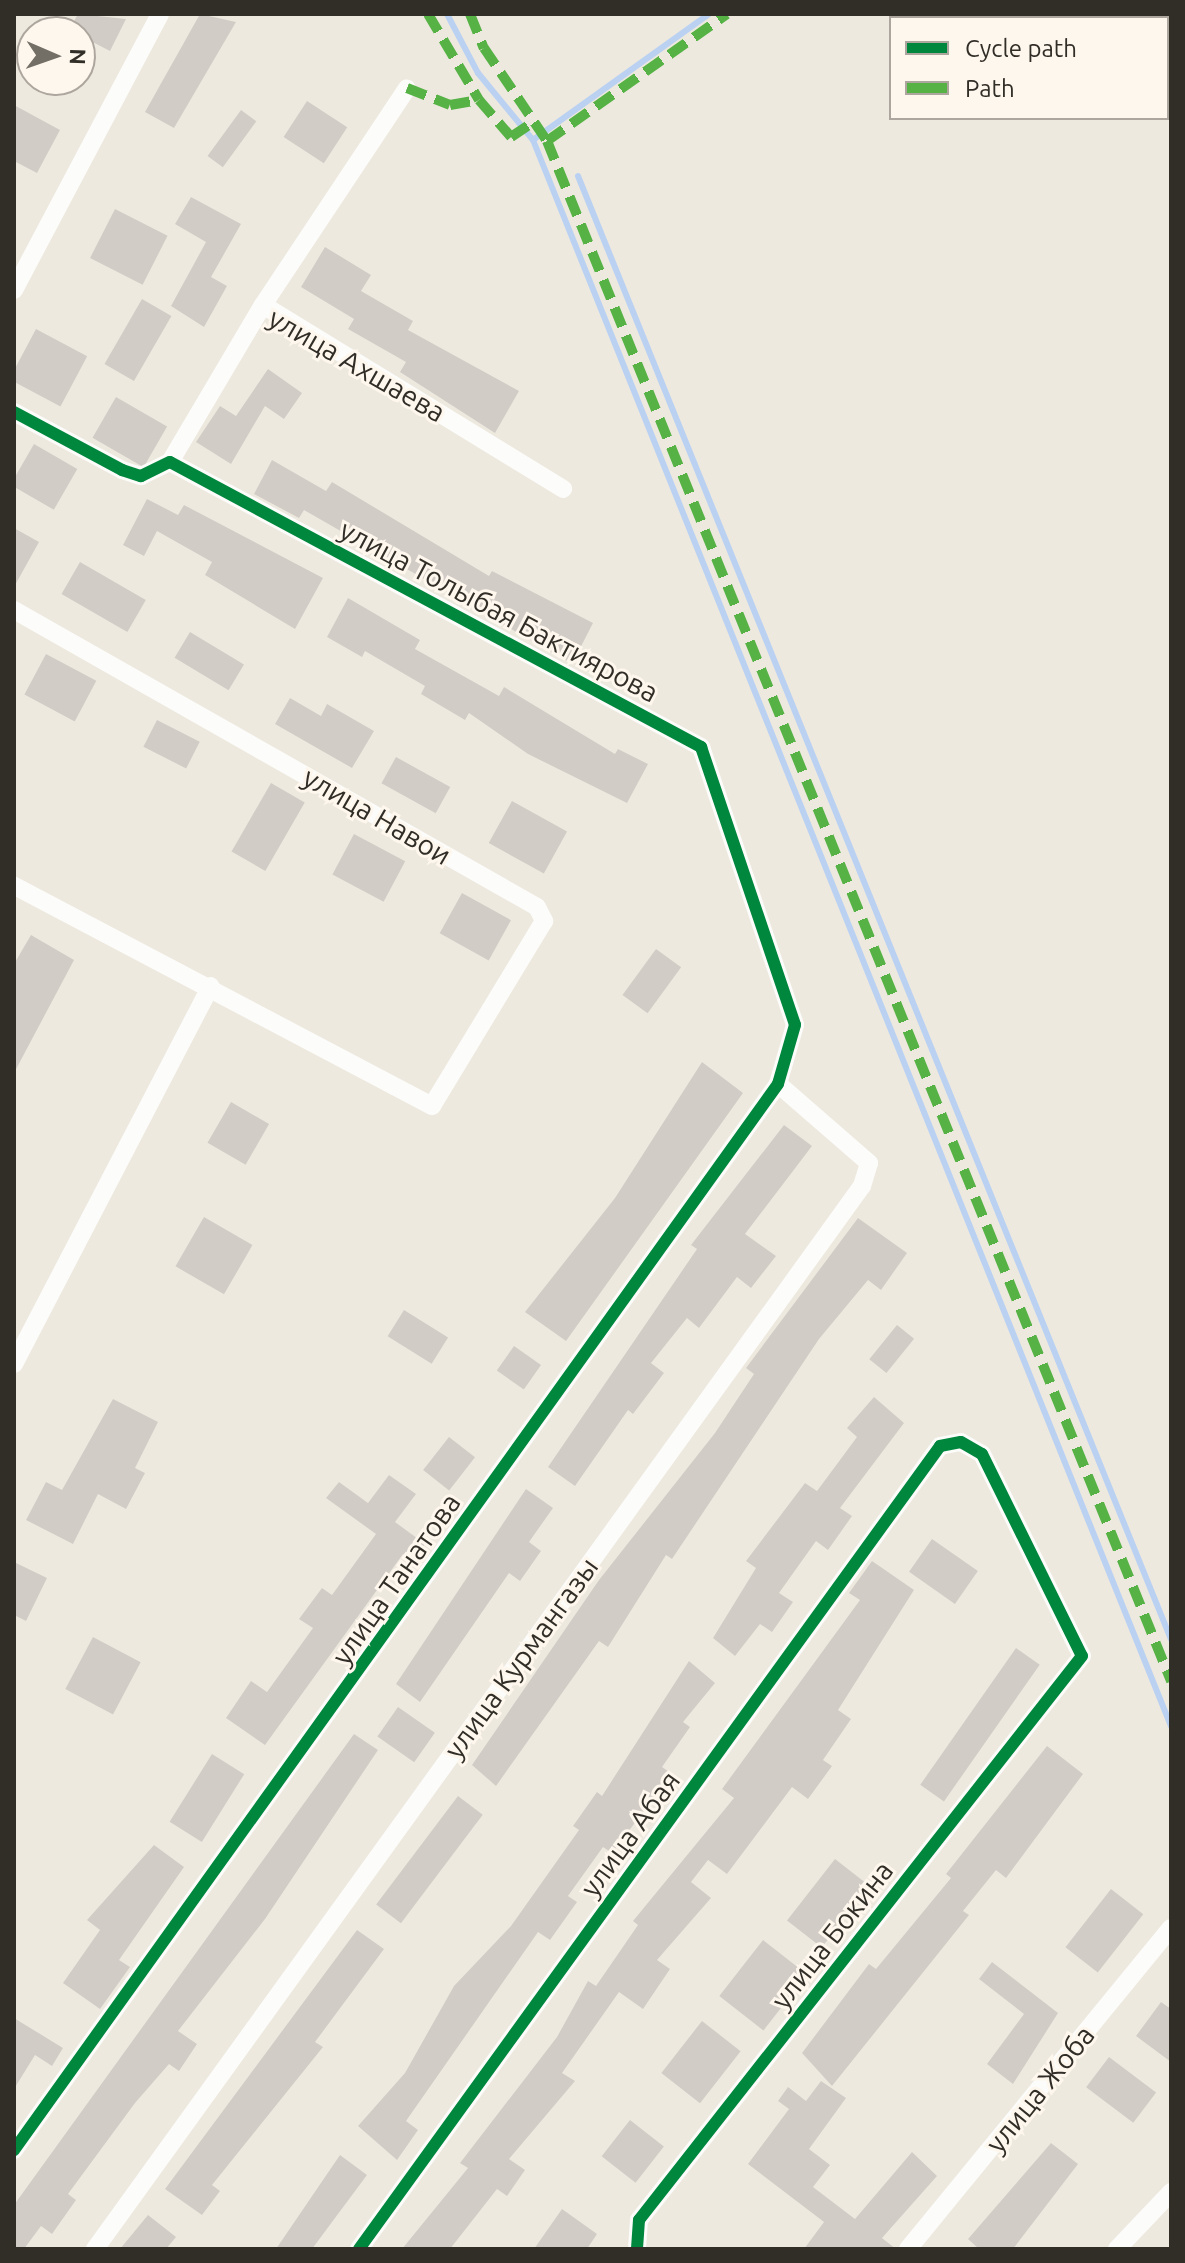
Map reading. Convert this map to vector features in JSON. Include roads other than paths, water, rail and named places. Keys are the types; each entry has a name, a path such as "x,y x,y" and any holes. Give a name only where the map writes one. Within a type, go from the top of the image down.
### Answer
{"street":[{"path":"14,290 160,14"},
{"path":"263,305 407,88"},
{"name":"улица Ахшаева","path":"170,462 263,305 563,489"},
{"path":"14,412 132,473 159,473 170,462"},
{"name":"улица Толыбая Бактиярова","path":"170,462 701,747 795,1025"},
{"name":"улица Навои","path":"14,610 537,907 544,921 432,1106 211,986"},
{"path":"14,886 211,986 14,1364"},
{"name":"улица Танатова","path":"14,2150 778,1084 795,1025"},
{"name":"улица Курмангазы","path":"95,2249 862,1186 869,1163 778,1084"},
{"name":"улица Абая","path":"359,2249 940,1446 961,1442 982,1454 1082,1656"},
{"name":"улица Бокина","path":"637,2249 639,2220 1082,1656"},
{"name":"улица Жоба","path":"908,2249 1171,1928"},
{"path":"1117,2249 1171,2192"}],"waterway":[{"path":"447,14 478,73 533,140 1171,1726"},
{"path":"533,140 709,14"},
{"path":"578,176 1171,1639"}]}
